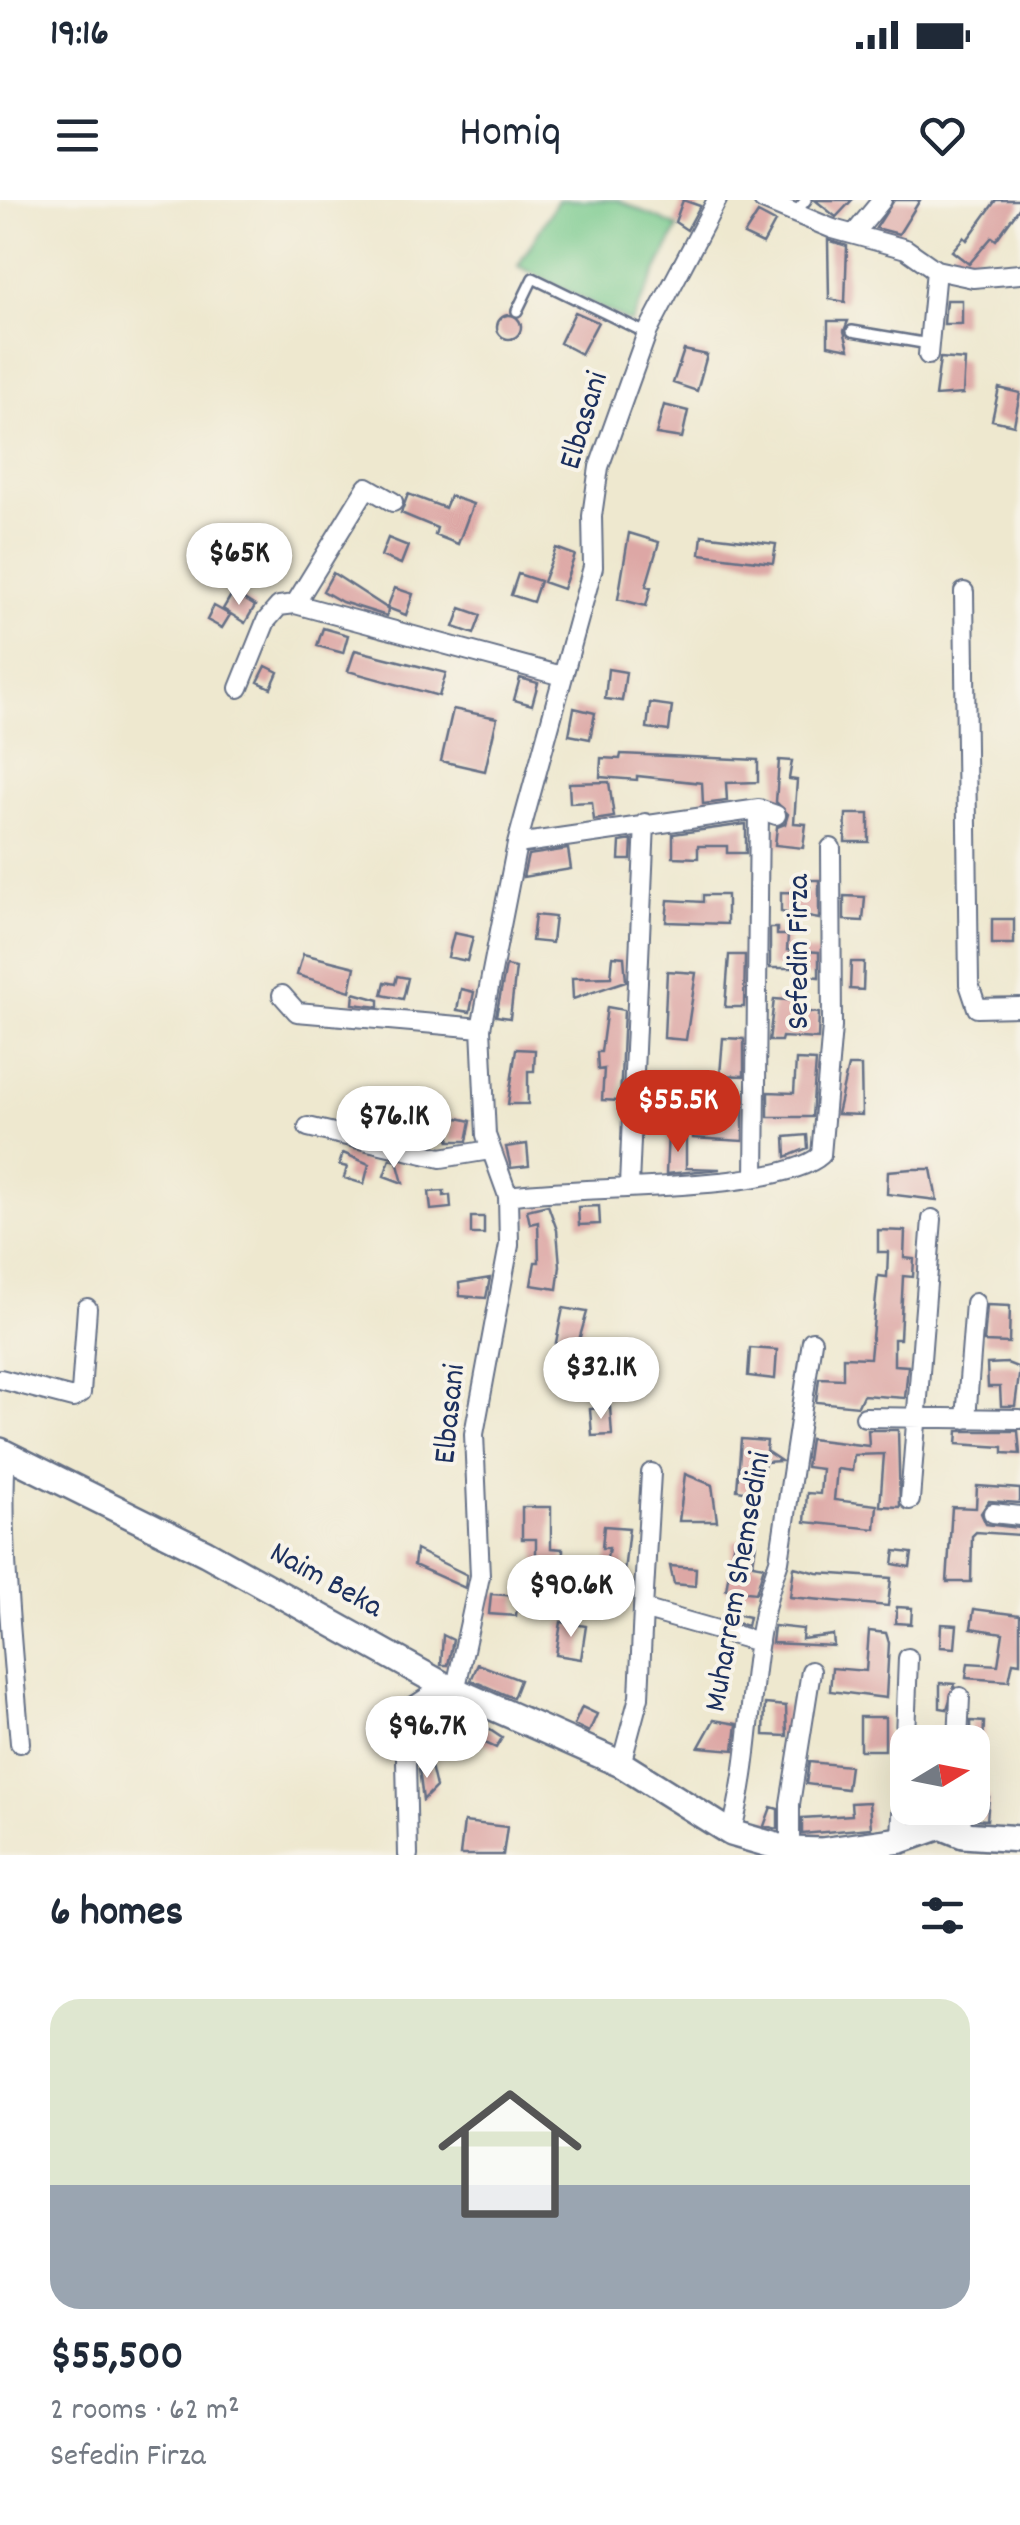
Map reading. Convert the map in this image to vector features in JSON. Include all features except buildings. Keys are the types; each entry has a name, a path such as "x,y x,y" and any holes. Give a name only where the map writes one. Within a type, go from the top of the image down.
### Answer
{"street":[{"name":"Elbasani","path":"450,1686 480,1576 474,1434 509,1244 508,1196 490,1150 481,1028 517,844 593,566 592,516 599,467 647,333 717,200"},
{"path":"762,200 801,207 855,234 906,249 936,270 973,278 1020,274"},
{"path":"855,234 882,200"},
{"path":"929,350 936,270"},
{"path":"296,604 367,487 393,502"},
{"path":"964,592 969,984 977,1008 1020,1007"},
{"path":"238,688 266,621 279,606 296,604 562,676"},
{"path":"517,844 646,823 767,812 754,1177"},
{"path":"629,1185 646,823"},
{"name":"Sefedin Firza","path":"508,1196 629,1185 682,1187 812,1164 820,1155 832,1027 830,848"},
{"path":"282,995 296,1012 481,1028"},
{"path":"308,1128 441,1158 490,1150"},
{"path":"910,1500 932,1218"},
{"path":"966,1419 975,1303"},
{"path":"0,1379 73,1398 80,1393 87,1308"},
{"name":"Muharrem Shemsedini","path":"731,1834 742,1792 746,1731 766,1593 778,1561 812,1341"},
{"path":"865,1417 1020,1420"},
{"path":"3,1453 6,1556 20,1743"},
{"name":"Naim Beka","path":"3,1453 206,1553 450,1686 621,1764 731,1834 795,1852 901,1840 941,1826 962,1835 1020,1839"},
{"path":"621,1764 638,1697 651,1473"},
{"path":"993,1513 1020,1516"},
{"path":"642,1609 760,1642"},
{"path":"901,1840 908,1658"},
{"path":"795,1852 790,1804 811,1672"},
{"path":"408,1855 405,1712 450,1686"},
{"path":"959,1725 960,1696"},
{"path":"961,1825 962,1835"}],"lane":[{"path":"517,311 534,278 647,333"},
{"path":"852,330 929,350"}],"green space":[{"path":"558,200 618,200 678,227 631,323 518,266"}]}
